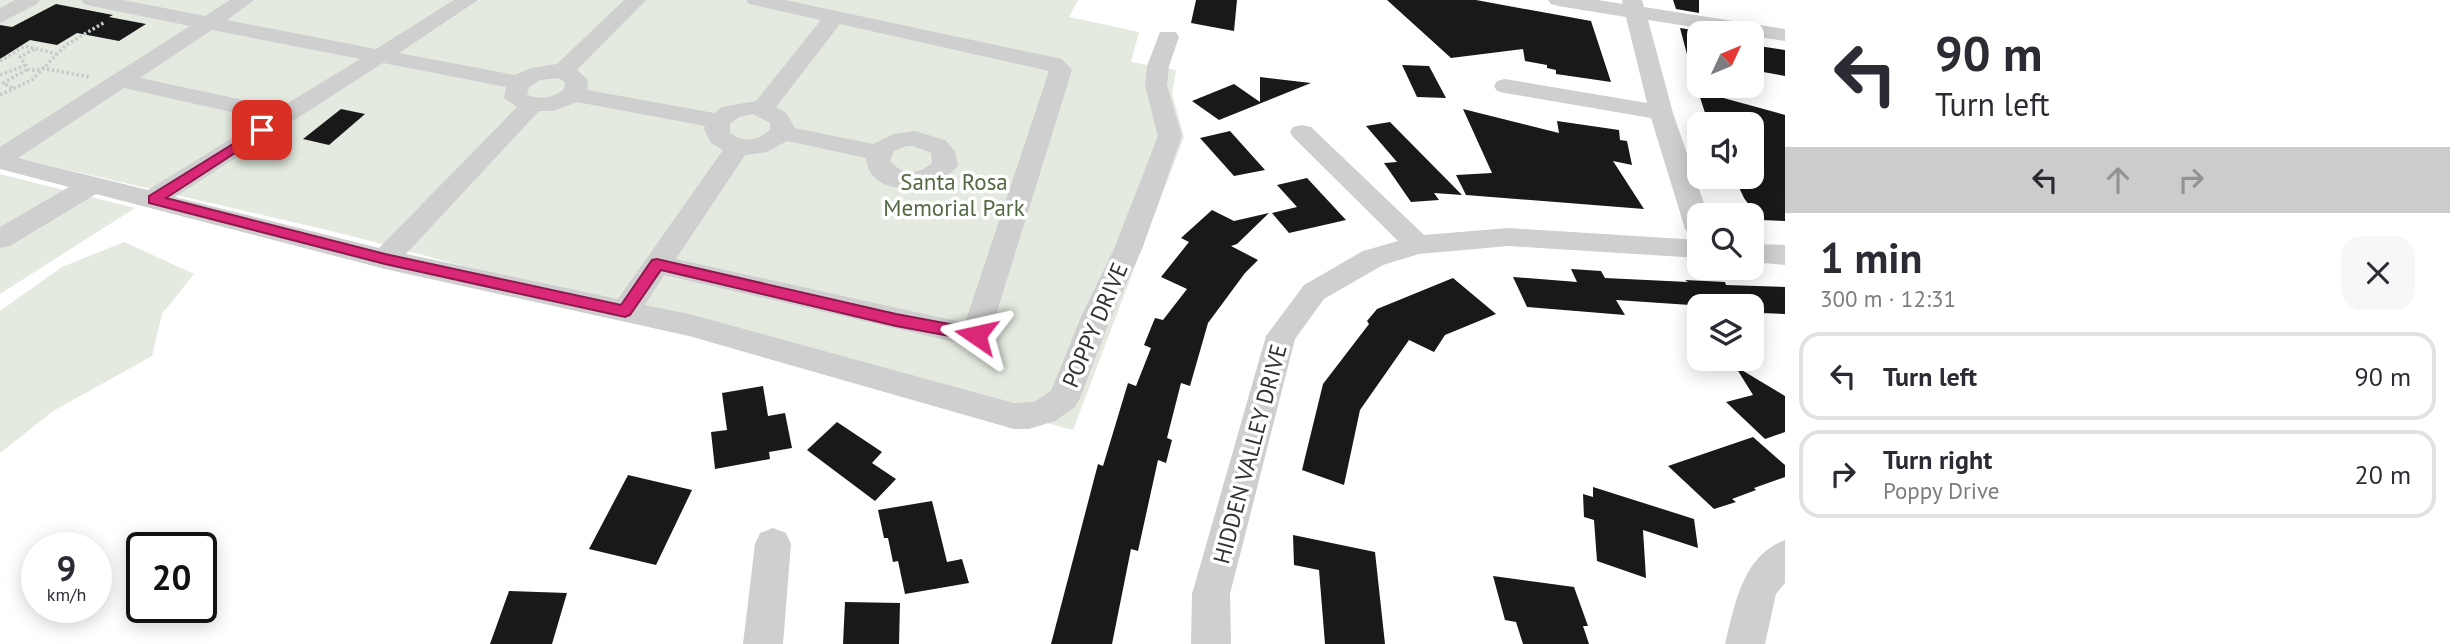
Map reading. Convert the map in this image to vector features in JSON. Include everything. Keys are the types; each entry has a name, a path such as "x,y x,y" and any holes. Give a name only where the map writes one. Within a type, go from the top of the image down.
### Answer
{"street":[{"path":"0,17 30,0"},
{"path":"91,0 378,56 525,94 549,105 572,94 577,87 577,80 563,71 539,73 525,94 385,259"},
{"path":"0,160 244,0"},
{"path":"153,199 468,0"},
{"path":"563,71 636,0"},
{"path":"657,264 883,317 976,335 1061,70 1054,64 756,0"},
{"path":"1558,0 1633,6 1785,35"},
{"path":"1633,6 1661,113 1690,203"},
{"path":"763,108 835,17"},
{"name":"POPPY DRIVE","path":"625,311 688,325 1005,415 1026,418 1054,409 1063,398 1096,317 1128,249 1170,136 1156,85 1158,66 1168,37"},
{"path":"119,80 284,116"},
{"path":"1505,86 1661,113"},
{"path":"572,94 718,121"},
{"path":"763,108 776,114 782,121 781,132 767,144 738,147 718,137 715,129 718,121 738,109 763,108"},
{"path":"781,132 879,153"},
{"path":"1302,132 1418,245"},
{"path":"0,160 90,186 153,199 385,259 625,311 738,147"},
{"path":"0,239 90,186"},
{"name":"HIDDEN VALLEY DRIVE","path":"1211,644 1211,594 1281,336 1314,292 1373,258 1418,245 1508,237 1687,248"},
{"path":"1764,254 1785,255"},
{"path":"763,644 773,544"},
{"path":"1745,644 1759,586 1785,556"}],"path":[{"path":"0,94 32,80 66,45 130,8"},
{"path":"0,61 25,46 57,54"},
{"path":"27,67 20,57 35,49"},
{"path":"0,76 27,67 105,81 119,80"},
{"path":"13,89 3,83 27,67"},
{"path":"0,76 10,79"}],"green space":[{"name":"Santa Rosa Memorial Park","path":"0,0 1078,0 1069,17 1139,32 1131,62 1176,70 1172,94 1184,137 1073,430 344,234 0,154"},
{"path":"0,174 135,208 0,294"},
{"path":"124,242 194,274 162,314 152,356 53,411 0,453 0,311 62,267"}],"building":[{"path":"1196,0 1237,0 1234,31 1191,23"},
{"path":"1387,0 1476,0 1591,21 1611,82 1556,74 1556,70 1547,68 1547,65 1525,61 1523,49 1451,58"},
{"path":"1673,0 1699,0 1699,13 1676,9"},
{"path":"56,4 146,24 119,41 77,33 57,45 30,40 0,59 0,25 12,27"},
{"path":"1680,28 1687,29 1687,54"},
{"path":"1764,47 1785,50 1785,76 1764,72"},
{"path":"1402,65 1429,66 1446,98 1417,97"},
{"path":"1260,77 1311,83 1219,120 1192,101 1234,84 1260,102"},
{"path":"1700,98 1723,98 1785,115 1785,221 1764,220 1764,203 1748,203 1740,189 1764,189 1764,112 1705,112"},
{"path":"341,109 365,114 329,145 303,139"},
{"path":"1463,109 1559,133 1557,121 1619,130 1620,140 1627,141 1632,165 1613,161 1644,209 1466,195 1456,175 1492,173"},
{"path":"1390,122 1462,195 1434,193 1439,200 1411,202 1384,163 1397,162 1366,126"},
{"path":"1230,131 1265,170 1234,176 1200,138"},
{"path":"1307,178 1346,220 1289,233 1272,213 1297,207 1277,185"},
{"path":"1212,210 1234,221 1269,213 1237,244 1231,246 1258,260 1245,273 1208,323 1190,386 1181,383 1167,438 1172,440 1166,463 1158,460 1138,551 1131,549 1112,644 1051,644 1098,464 1103,466 1128,383 1136,386 1151,348 1144,345 1155,318 1163,320 1187,289 1161,277 1189,242 1181,238"},
{"path":"1571,269 1601,271 1605,278 1785,287 1785,314 1764,313 1764,294 1687,294 1687,305 1616,300 1625,315 1527,307 1513,277 1577,282"},
{"path":"1453,278 1496,314 1445,335 1434,352 1409,340 1360,410 1344,485 1302,470 1323,384 1369,324 1367,321 1377,309"},
{"path":"1738,371 1743,371 1785,396 1785,432 1765,439 1726,402 1753,395"},
{"path":"763,386 768,416 785,413 792,448 769,452 770,459 715,469 711,432 727,430 722,393"},
{"path":"837,422 882,452 872,463 896,479 875,501 807,450"},
{"path":"1753,437 1785,465 1785,477 1732,499 1736,502 1714,509 1668,466"},
{"path":"628,475 692,490 656,565 589,549"},
{"path":"1593,487 1694,519 1698,548 1643,530 1646,578 1597,561 1594,520 1584,517 1583,494 1593,497"},
{"path":"932,501 947,562 962,559 969,583 905,594 898,561 893,562 878,510"},
{"path":"1293,535 1375,552 1385,644 1325,644 1319,570 1294,565"},
{"path":"1493,576 1574,587 1588,626 1583,626 1589,644 1523,644 1516,622 1505,620"},
{"path":"509,591 567,593 552,644 490,644"},
{"path":"845,602 900,603 899,644 843,644"}],"route":[{"path":"262,130 153,199 385,259 625,311 657,264 896,320 976,335"}]}
